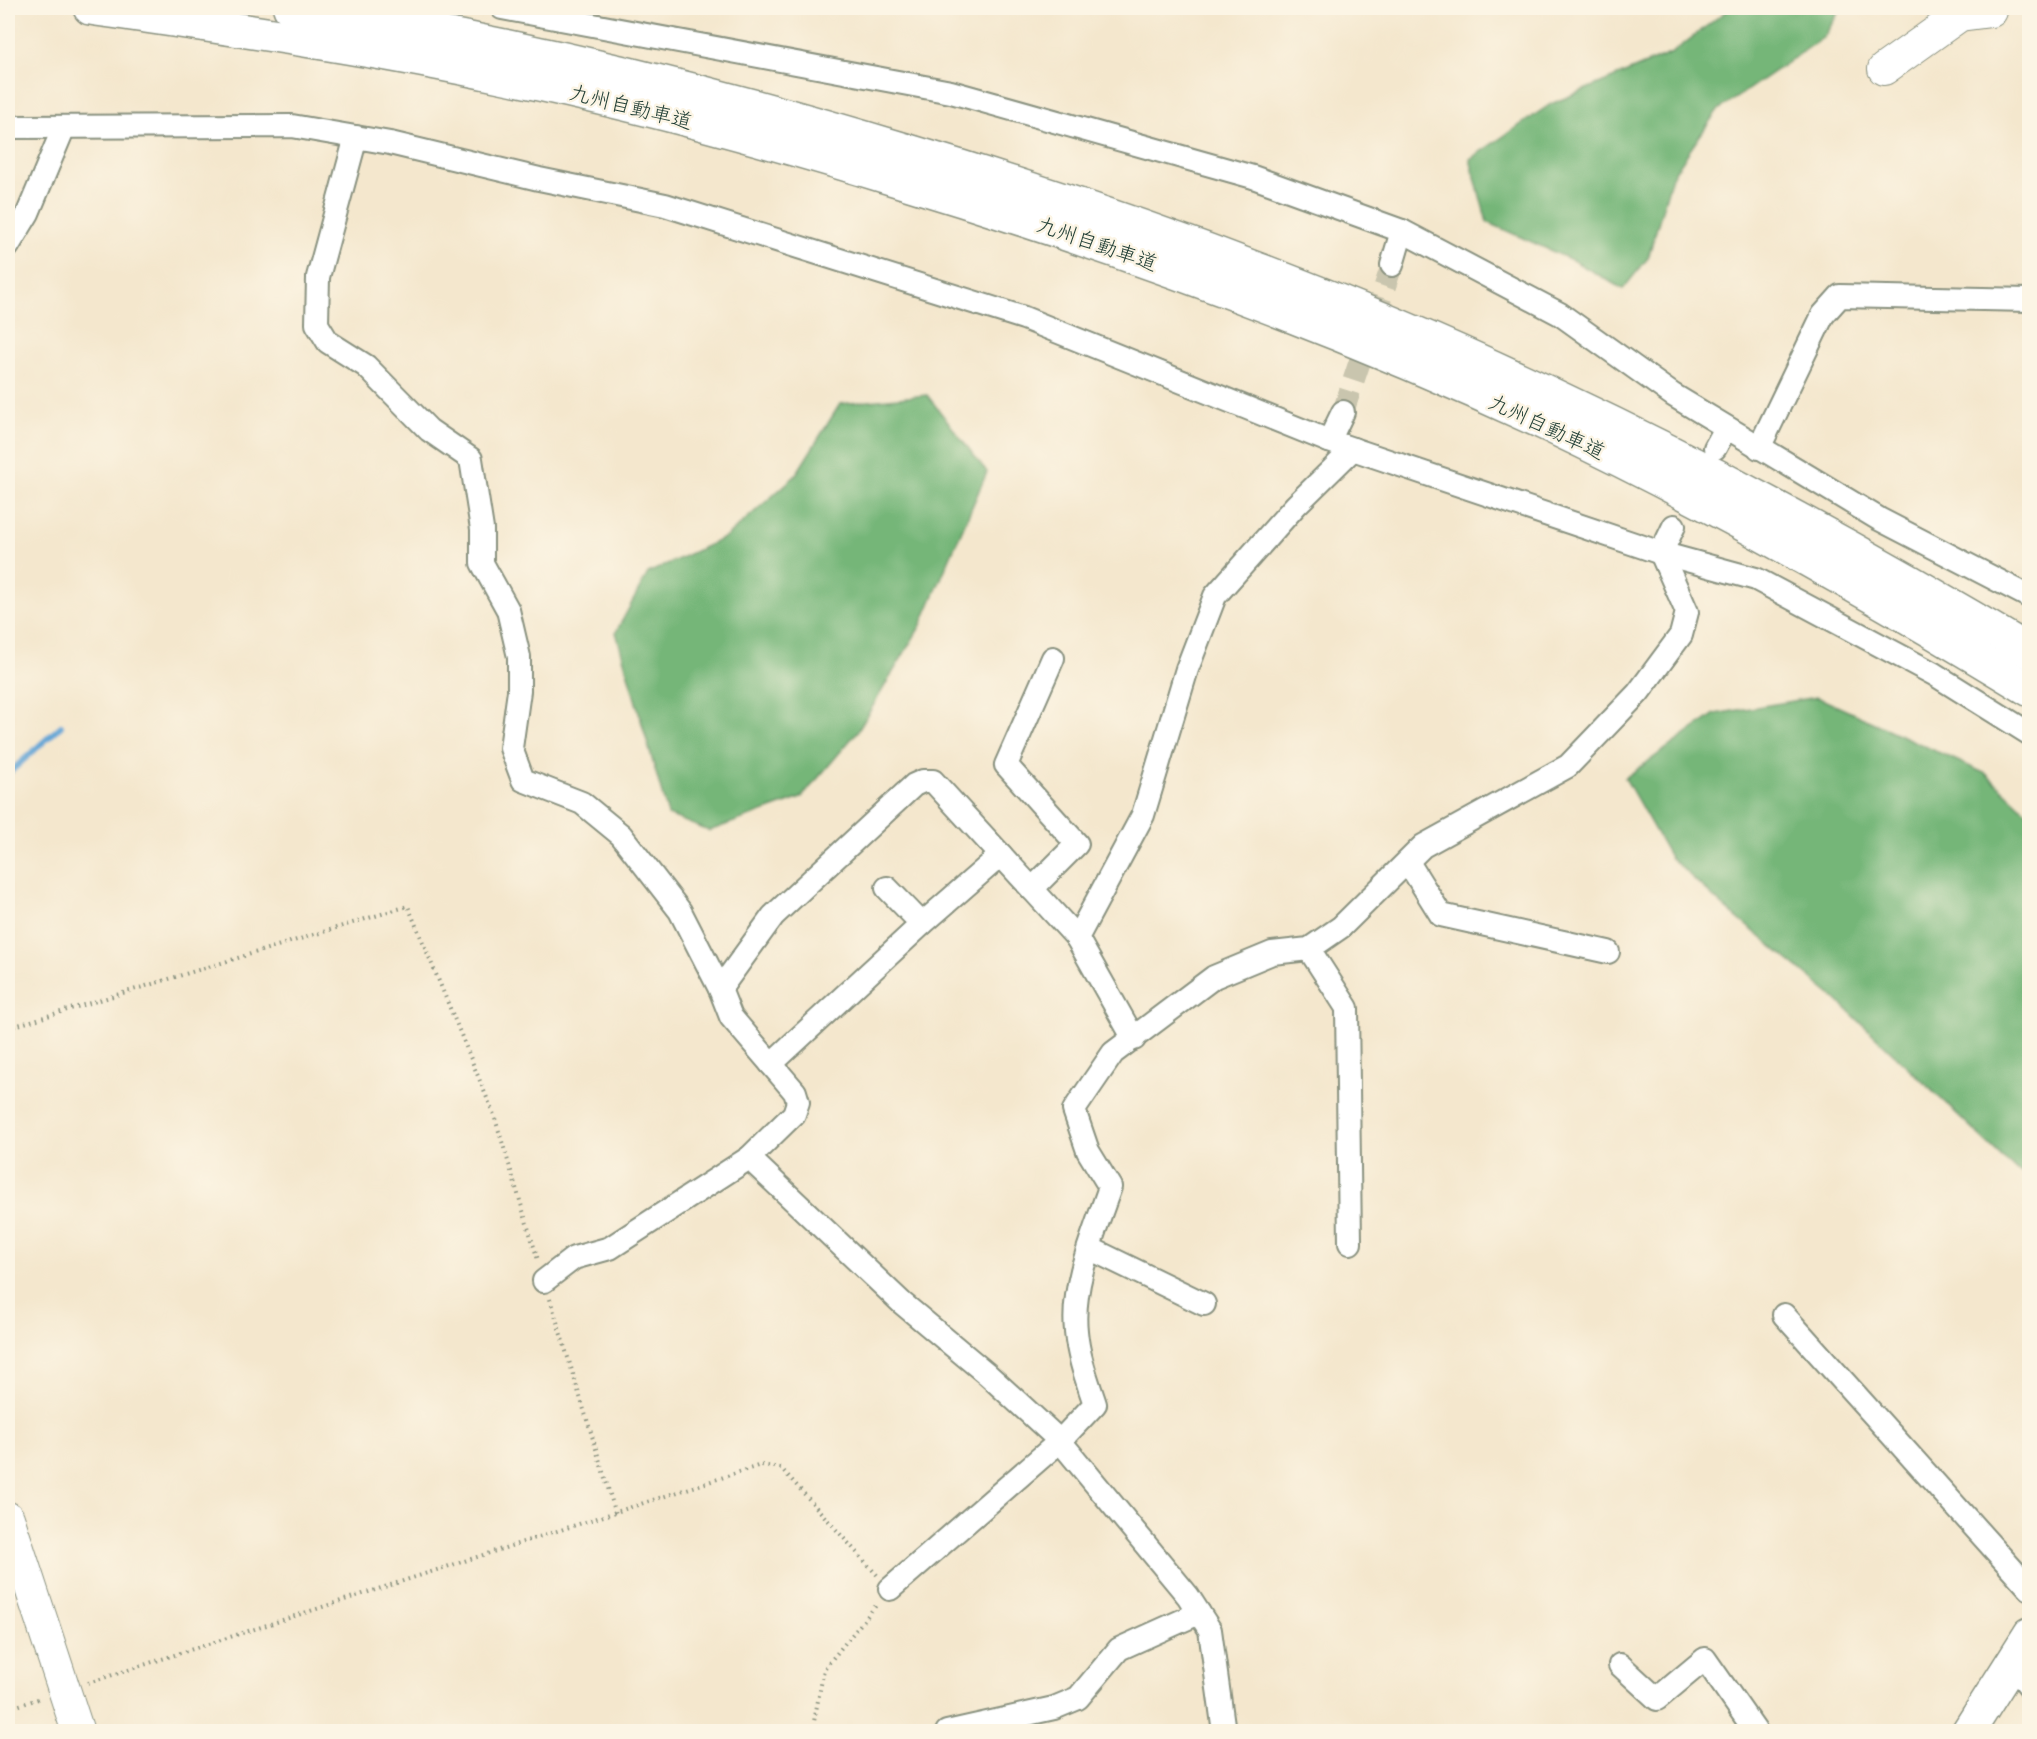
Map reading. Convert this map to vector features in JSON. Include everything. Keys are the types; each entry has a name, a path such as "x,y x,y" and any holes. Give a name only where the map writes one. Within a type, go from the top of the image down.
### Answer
{"highway":[{"name":"九州自動車道","path":"90,8 344,46 513,78 659,113 802,151 1096,243 1249,299 1545,424 1712,508 1873,594 2030,690"},
{"name":"九州自動車道","path":"290,8 507,46 666,83 812,122 1096,211 1252,268 1397,325 1559,397 1728,482 1890,568 2030,652"},
{"path":"1968,1731 2020,1675 2030,1634"}],"street":[{"path":"502,8 559,12 951,92 1253,177 1402,231 1560,314 1673,395 1879,519 2030,597"},
{"path":"1884,69 1960,15 1993,9"},
{"path":"8,127 292,126 356,137 665,205 1024,318 1329,441 1661,552 1756,579 1934,674 2030,734"},
{"path":"8,246 28,213 64,127"},
{"path":"356,137 318,277 317,324 328,342 366,366 429,430 471,459 482,529 482,563 508,610 519,657 519,691 511,748 523,780 582,803 621,835 680,911 720,989 730,1017 795,1092 798,1102 794,1114 749,1158 610,1248 574,1258 544,1281"},
{"path":"1392,265 1402,231"},
{"path":"1759,448 1823,315 1840,296 2030,300"},
{"path":"1329,441 1343,411"},
{"path":"1715,448 1726,428"},
{"path":"1077,938 1143,815 1187,669 1215,596 1296,505 1353,449"},
{"path":"890,1589 1060,1441 1095,1404 1084,1372 1076,1330 1081,1272 1110,1187 1088,1151 1074,1110 1113,1053 1214,977 1272,953 1309,949 1341,927 1424,846 1568,766 1638,693 1681,635 1687,612 1661,552 1674,526"},
{"path":"1032,889 1077,844 1006,765 1053,658"},
{"path":"720,989 773,916 914,785 923,781 933,781 1077,938 1134,1039"},
{"path":"771,1064 922,924 1001,855"},
{"path":"1408,862 1441,915 1608,952"},
{"path":"888,888 922,924"},
{"path":"1309,949 1347,1008 1350,1243"},
{"path":"749,1158 902,1304 987,1374 1060,1441 1199,1613 1210,1630 1224,1731"},
{"path":"1089,1248 1204,1304"},
{"path":"1784,1315 2030,1589"},
{"path":"8,1518 78,1731"},
{"path":"947,1731 1054,1708 1078,1698 1119,1649 1199,1613"},
{"path":"1620,1665 1657,1699 1705,1659 1756,1731"}],"path":[{"path":"8,1028 408,906 494,1115 616,1514"},
{"path":"8,1709 616,1514 760,1465 781,1468 890,1589 824,1669 813,1731"}],"green space":[{"path":"1730,8 1841,8 1824,37 1717,111 1672,176 1648,258 1623,289 1574,261 1487,222 1470,159 1551,104 1672,53"},
{"path":"927,395 987,472 921,625 858,731 801,798 709,831 668,815 616,632 648,573 726,537 795,476 840,404"},
{"path":"1817,697 1986,774 2029,814 2029,1175 2017,1171 1836,999 1724,907 1670,857 1625,778 1715,714"}],"waterway":[{"path":"8,774 61,726"}],"tunnel":[{"path":"1343,412 1392,265"}]}
